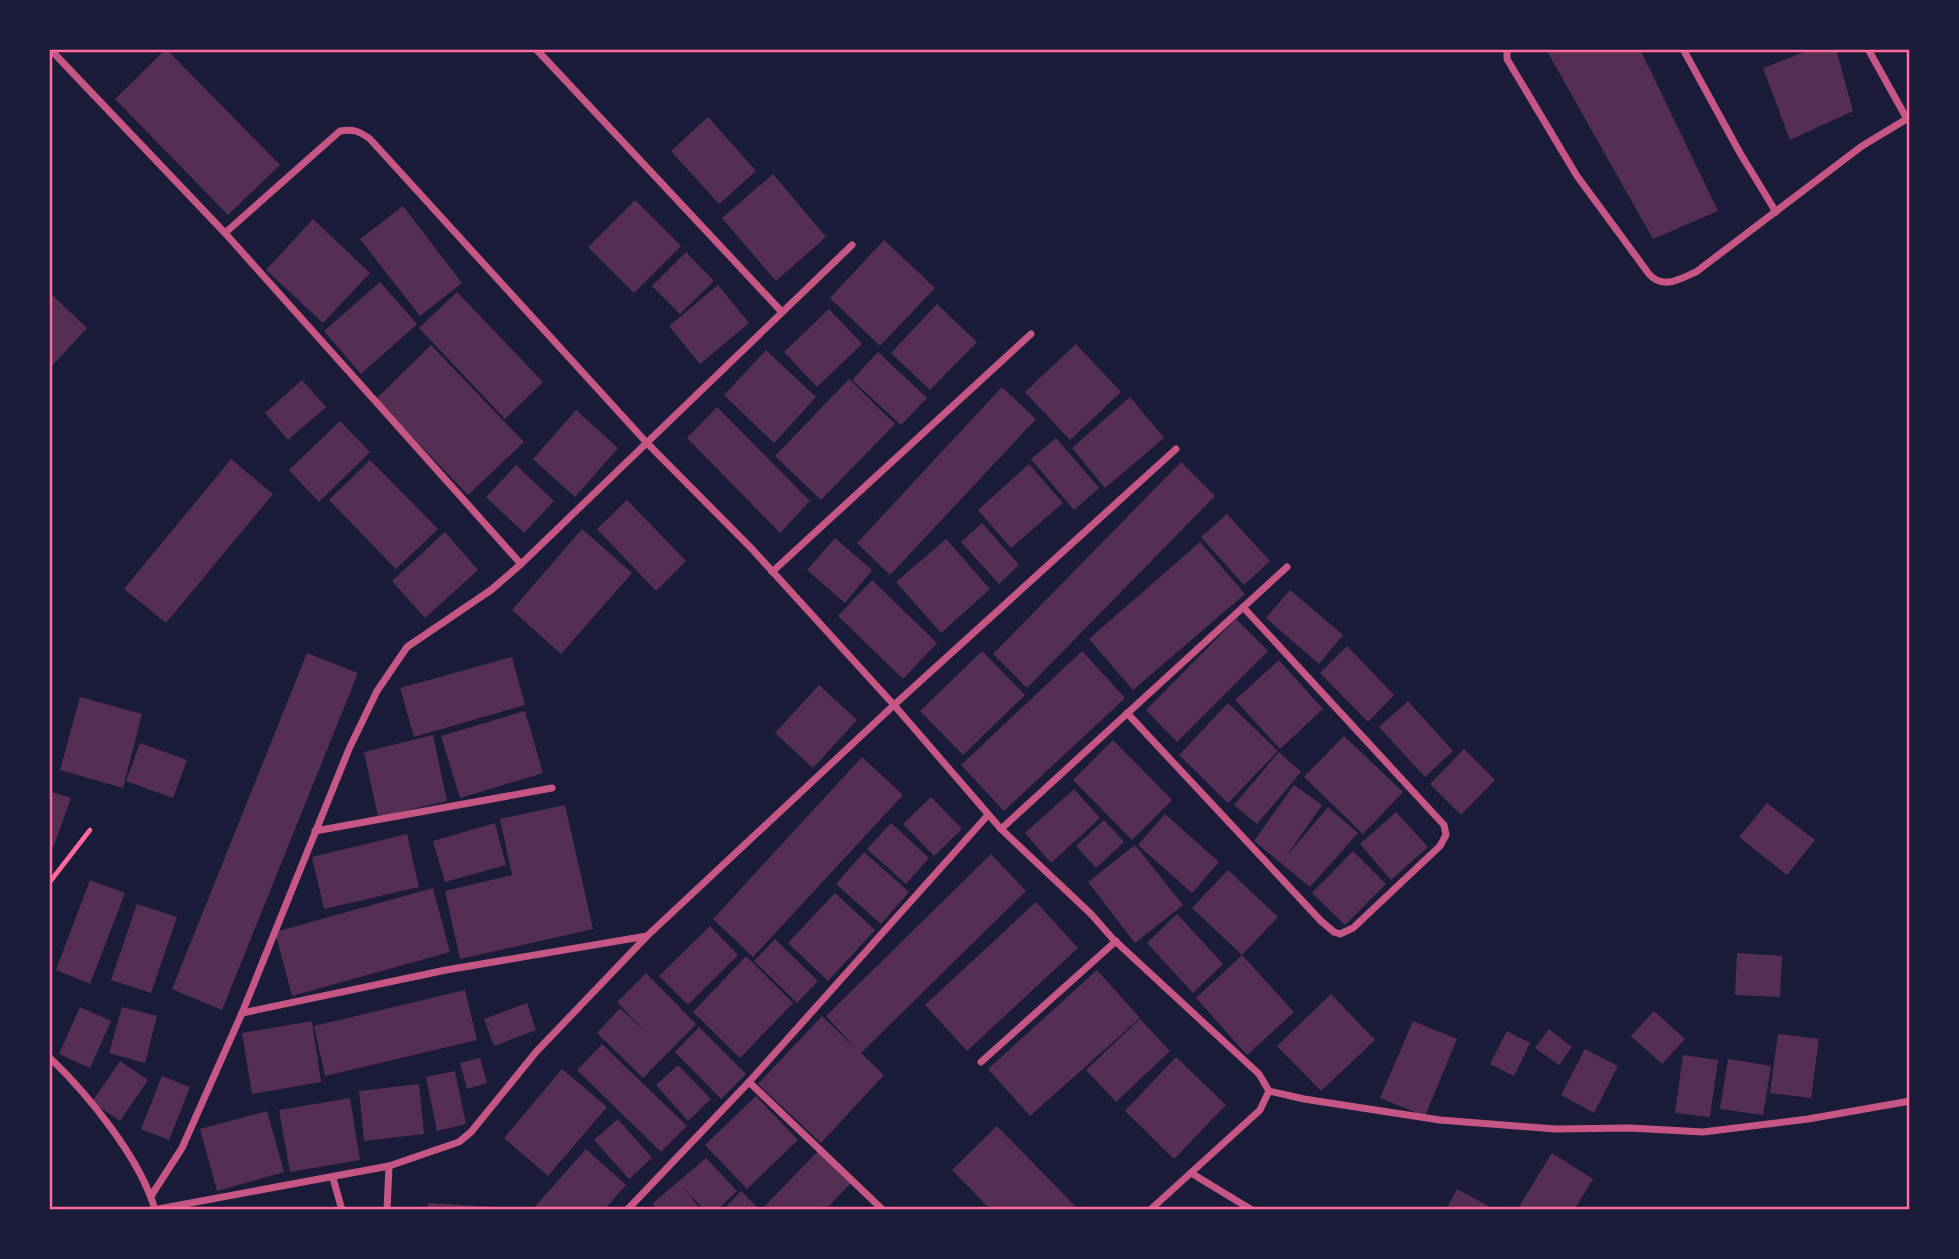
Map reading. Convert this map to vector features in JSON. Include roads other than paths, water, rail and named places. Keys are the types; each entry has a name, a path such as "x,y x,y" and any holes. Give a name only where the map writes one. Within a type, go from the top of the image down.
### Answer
{"street":[{"path":"50,49 225,233 521,564"},
{"path":"536,49 782,312"},
{"path":"1507,49 1507,59 1577,176 1654,280 1665,283 1696,272 1862,145 1909,118 1867,49"},
{"path":"1683,49 1776,212"},
{"path":"225,233 340,131 352,129 370,139 647,443 772,572 894,705 1001,829 1259,1074 1269,1091 1440,1120 1555,1129 1630,1128 1703,1132 1808,1119 1910,1101"},
{"path":"151,1196 181,1148 242,1013 349,749 377,691 407,647 491,590 521,564 852,245"},
{"path":"772,572 1031,334"},
{"path":"49,1057 72,1079 134,1160 151,1196 154,1210 389,1166 459,1142 471,1132 536,1052 647,936 894,705 1176,449"},
{"path":"1001,829 1287,567"},
{"path":"1127,713 1321,920 1340,934 1353,928 1440,846 1446,835 1444,825 1242,607"},
{"path":"315,831 552,788"},
{"path":"627,1210 749,1082 988,815"},
{"path":"242,1013 446,970 647,936"},
{"path":"981,1062 1116,941"},
{"path":"749,1082 883,1210"},
{"path":"1150,1210 1260,1110 1269,1091"},
{"path":"387,1210 389,1166"},
{"path":"1191,1173 1252,1210"},
{"path":"332,1178 342,1210"}]}
